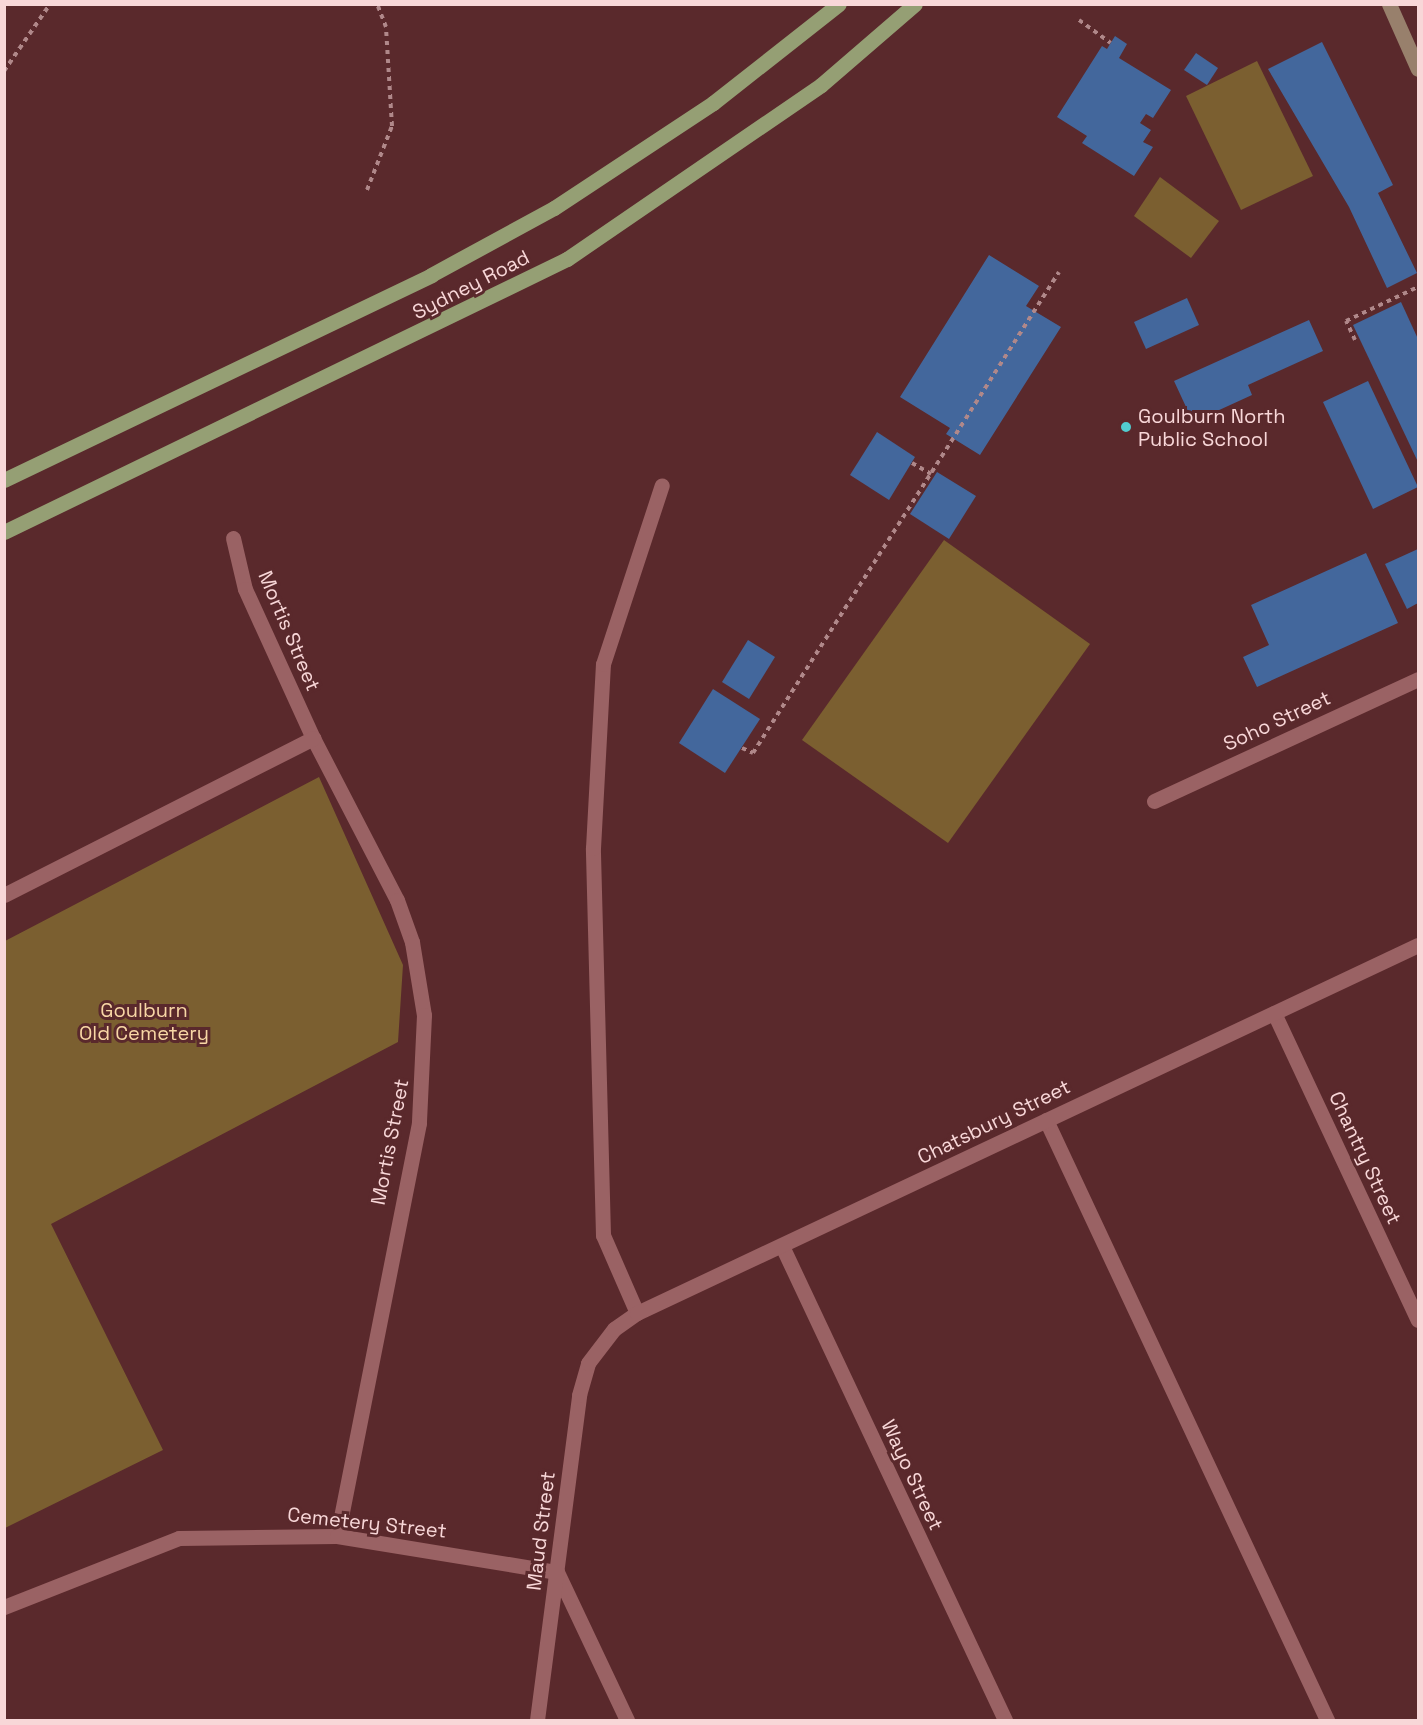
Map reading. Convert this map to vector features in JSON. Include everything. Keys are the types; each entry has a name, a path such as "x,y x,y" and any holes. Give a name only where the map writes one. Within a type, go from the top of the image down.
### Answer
{"main road":[{"name":"Sydney Road","path":"4,480 461,259 655,144 838,4"},
{"name":"Sydney Road","path":"4,532 438,326 567,259 641,211 821,85 915,4"},
{"path":"1389,4 1419,69"}],"street":[{"path":"637,1313 603,1235 593,848 603,664 662,485"},
{"name":"Mortis Street","path":"233,538 245,590 313,738 397,900 412,942 424,1015 418,1123 338,1536"},
{"name":"Soho Street","path":"1154,801 1419,679"},
{"path":"4,895 313,738"},
{"name":"Chatsbury Street","path":"596,1350 637,1313 1419,945"},
{"name":"Chantry Street","path":"1274,1013 1419,1320"},
{"path":"1046,1120 1327,1720"},
{"name":"Wayo Street","path":"782,1246 1005,1720"},
{"name":"Maud Street","path":"537,1720 558,1572 579,1395 596,1350"},
{"name":"Cemetery Street","path":"4,1607 178,1538 338,1536 558,1572"},
{"path":"558,1572 627,1720"}],"path":[{"path":"4,71 50,4"},
{"path":"367,190 392,126 386,27 376,4"},
{"path":"1079,20 1111,43"},
{"path":"742,748 753,753 914,505 931,474 1059,272"},
{"path":"1355,340 1346,321 1419,287"},
{"path":"912,463 931,474"}],"green space":[{"path":"1257,61 1313,176 1241,210 1186,96"},
{"path":"1160,177 1219,221 1191,258 1134,216"},
{"path":"944,540 1090,644 948,843 802,740"},
{"name":"Goulburn Old Cemetery","path":"319,777 403,965 398,1042 51,1224 163,1450 5,1528 5,941"}],"building":[{"path":"1115,36 1127,44 1119,58 1171,90 1153,118 1146,114 1140,123 1151,130 1143,142 1153,147 1134,176 1082,143 1087,136 1057,117 1102,46 1107,49"},
{"path":"1322,42 1393,185 1378,193 1417,273 1387,288 1349,207 1268,69"},
{"path":"1196,53 1218,68 1207,85 1184,70"},
{"path":"989,255 1039,286 1026,306 1061,327 980,455 946,434 950,428 900,397"},
{"path":"1187,298 1199,325 1146,349 1134,322"},
{"path":"1401,302 1418,339 1418,462 1353,325"},
{"path":"1309,320 1323,351 1248,385 1252,395 1193,422 1174,381"},
{"path":"1368,381 1418,487 1373,509 1323,402"},
{"path":"877,432 915,457 889,500 850,475"},
{"path":"937,472 976,496 949,539 910,514"},
{"path":"1418,549 1418,603 1407,609 1385,564"},
{"path":"1366,553 1398,623 1257,687 1243,657 1269,645 1251,605"},
{"path":"748,640 775,657 749,699 722,682"},
{"path":"713,689 760,719 725,773 679,743"}],"place":[{"name":"Goulburn North Public School","path":"1126,427"}]}
